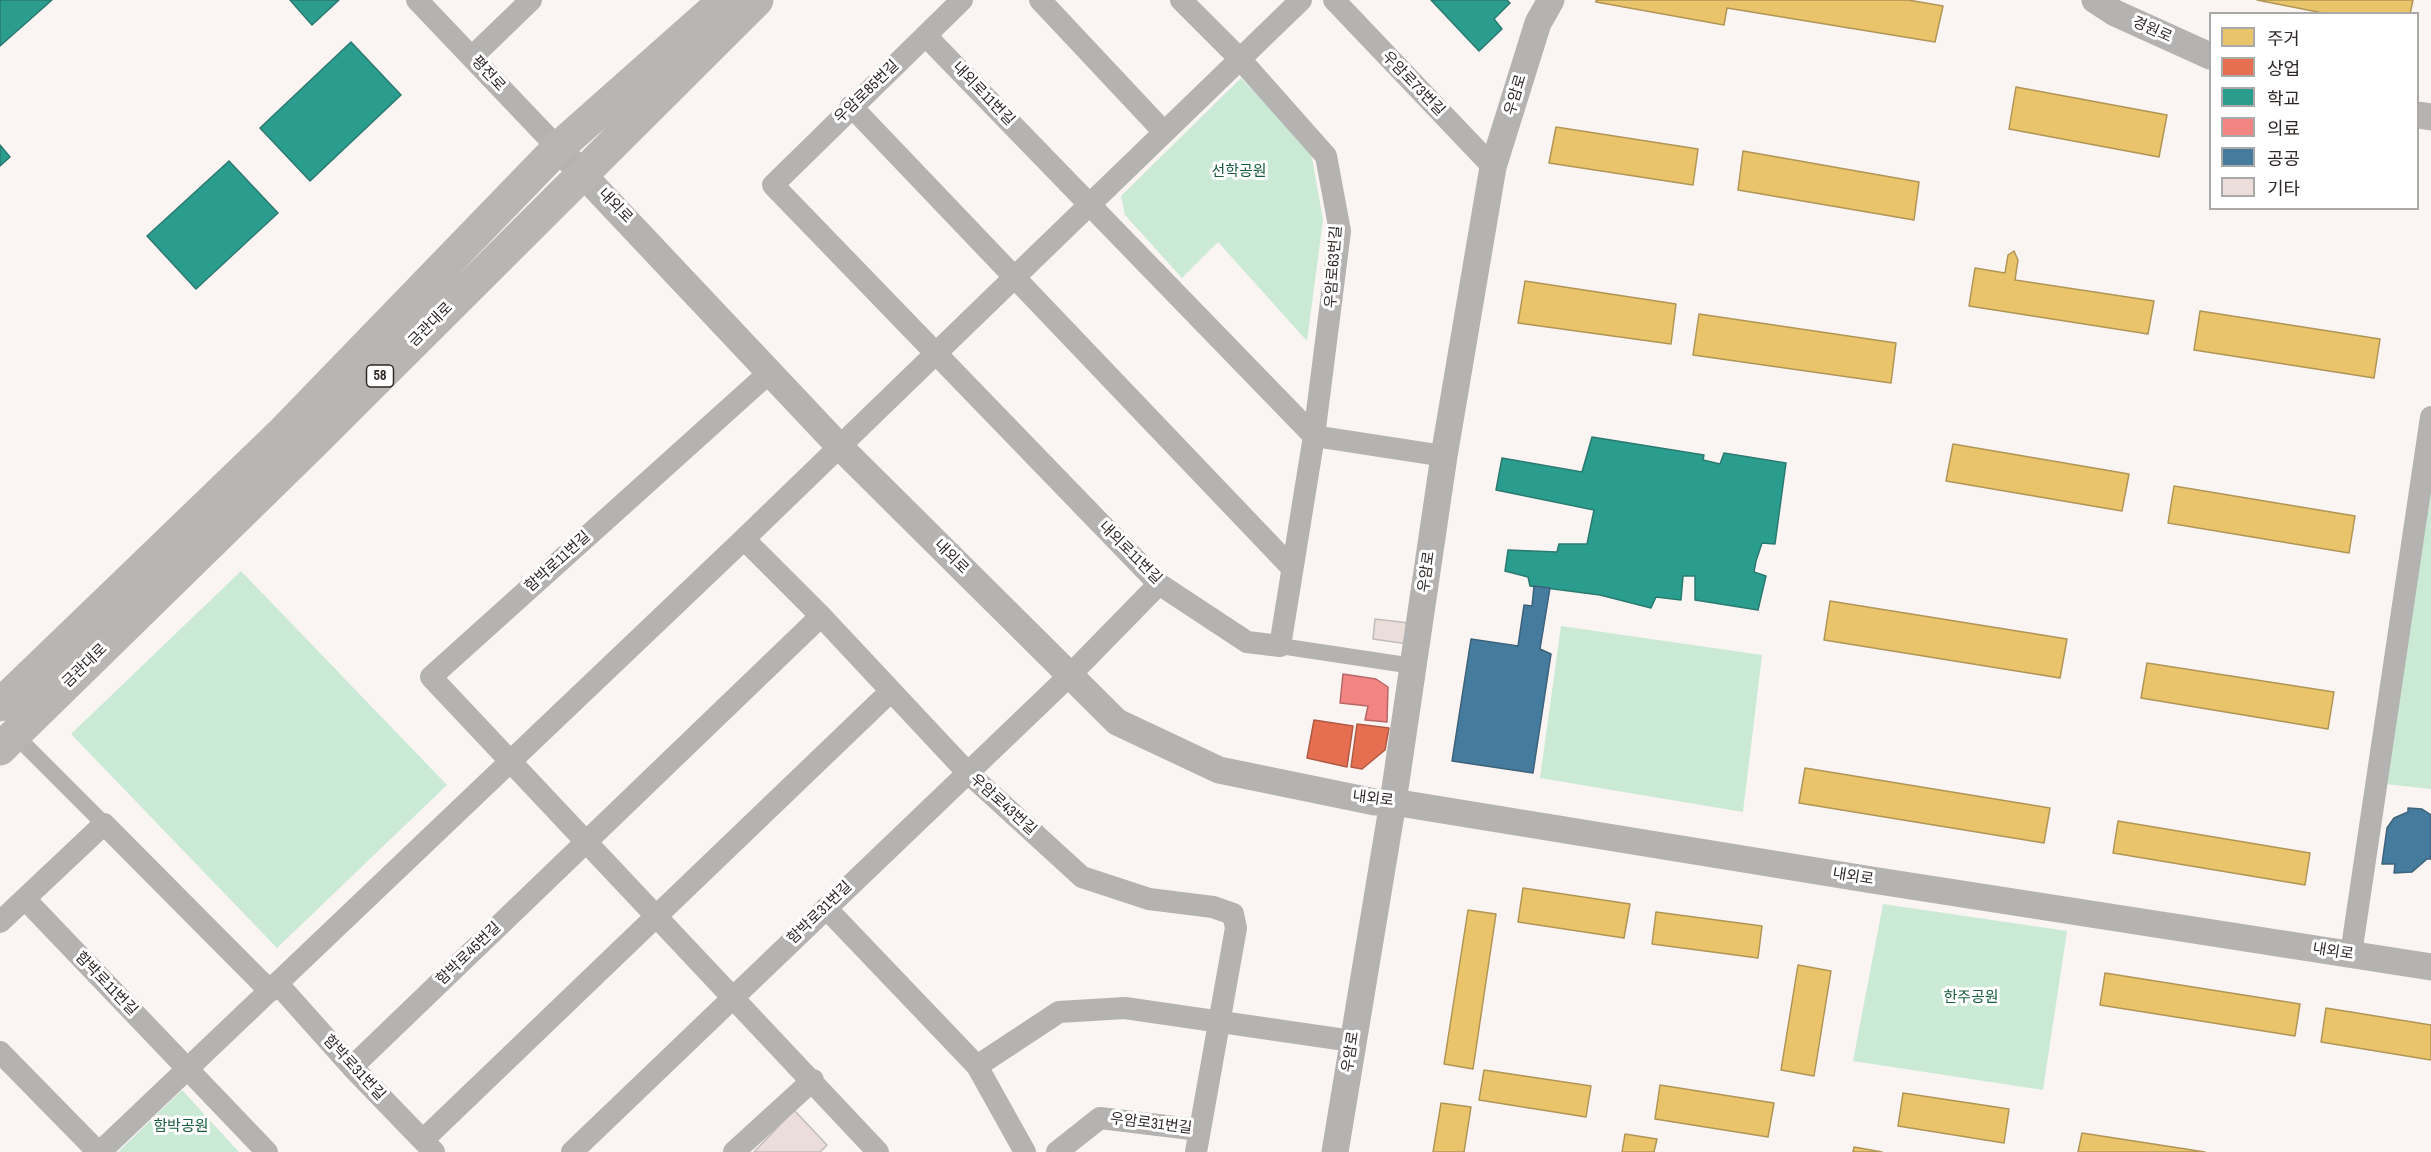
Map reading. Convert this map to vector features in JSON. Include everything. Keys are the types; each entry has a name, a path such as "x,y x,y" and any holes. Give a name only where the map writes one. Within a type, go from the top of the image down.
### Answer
{"main road":[{"name":"금관대로","path":"0,705 284,431 558,148 725,0"},
{"name":"금관대로","path":"8,742 312,444 757,0"}],"street":[{"name":"평전로","path":"417,0 558,148"},
{"path":"472,57 531,0"},
{"name":"우암로85번길","path":"773,185 851,106 962,0"},
{"path":"1040,0 1163,131"},
{"path":"1181,0 1240,59"},
{"path":"0,1052 99,1152 744,538 1301,0"},
{"name":"우암로73번길","path":"1334,0 1493,167"},
{"name":"우암로","path":"1335,1152 1393,802 1444,456 1493,167 1538,23 1551,0"},
{"name":"경원로","path":"2096,0 2115,13 2209,55"},
{"name":"내외로11번길","path":"926,36 1090,203"},
{"name":"우암로63번길","path":"1240,59 1326,156 1340,231 1314,436 1280,646"},
{"path":"851,106 1292,568"},
{"name":"내외로","path":"558,148 771,371 838,445 1117,722 1219,770 1375,802 1393,802 1872,880 2431,967"},
{"name":"내외로11번길","path":"773,185 933,353 1159,584 1247,642 1413,666"},
{"path":"1090,203 1314,436 1444,456"},
{"name":"함박로11번길","path":"511,760 431,677 771,371"},
{"path":"2351,954 2431,417"},
{"name":"우암로43번길","path":"744,538 821,615 966,772 1082,877 1149,899 1213,907 1233,914 1236,928 1220,1022"},
{"name":"함박로31번길","path":"573,1152 966,772 1069,676 1159,584"},
{"name":"함박로45번길","path":"352,1067 821,615"},
{"path":"428,1146 658,915 891,691"},
{"path":"8,742 104,824 273,987"},
{"path":"511,760 878,1152"},
{"path":"0,922 104,824"},
{"name":"함박로11번길","path":"25,899 188,1069"},
{"path":"826,908 977,1066 1024,1152"},
{"name":"함박로31번길","path":"273,987 428,1146"},
{"path":"977,1066 1059,1012 1125,1008 1352,1041"},
{"path":"1198,1141 1220,1022"},
{"path":"188,1069 267,1152"},
{"path":"734,1152 813,1080"},
{"name":"우암로31번길","path":"1057,1152 1100,1118 1198,1141"}],"green space":[{"name":"선학공원","path":"1241,78 1311,152 1323,220 1307,341 1218,242 1182,278 1125,215 1121,196"},
{"path":"2431,463 2431,789 2376,783"},
{"path":"241,571 447,785 277,948 71,734"},
{"path":"1561,626 1762,655 1743,812 1540,778"},
{"name":"한주공원","path":"1883,904 2067,931 2043,1090 1853,1061"},
{"name":"함박공원","path":"182,1090 239,1152 118,1152"}],"building: 주거":[{"path":"1596,0 1908,0 1943,6 1935,42 1727,8 1724,25 1596,2"},
{"path":"2257,0 2413,0 2410,12 2318,12"},
{"path":"2016,87 2167,115 2159,157 2009,129"},
{"path":"1556,127 1698,149 1693,185 1549,163"},
{"path":"1743,151 1919,182 1914,220 1738,190"},
{"path":"2014,251 2018,260 2015,280 2154,301 2148,334 1969,306 1975,268 2005,273 2008,255"},
{"path":"1525,281 1676,304 1671,344 1518,323"},
{"path":"2200,311 2380,339 2374,378 2194,350"},
{"path":"1699,314 1896,343 1891,383 1693,355"},
{"path":"1953,444 2129,474 2122,511 1946,481"},
{"path":"2174,486 2355,516 2349,553 2168,523"},
{"path":"1830,601 2067,639 2060,678 1824,640"},
{"path":"2147,663 2334,692 2328,729 2141,698"},
{"path":"1805,768 2050,808 2044,843 1799,803"},
{"path":"2118,821 2310,853 2305,885 2113,853"},
{"path":"1523,888 1630,904 1624,938 1518,922"},
{"path":"1468,910 1496,914 1473,1069 1444,1064"},
{"path":"1656,912 1762,926 1758,958 1652,944"},
{"path":"1798,965 1831,971 1814,1076 1781,1070"},
{"path":"2105,973 2300,1004 2295,1036 2100,1005"},
{"path":"2326,1008 2431,1025 2431,1060 2321,1042"},
{"path":"1484,1070 1591,1086 1586,1117 1479,1100"},
{"path":"1660,1085 1774,1103 1768,1137 1655,1119"},
{"path":"1903,1093 2009,1109 2004,1143 1898,1126"},
{"path":"1441,1103 1471,1107 1464,1152 1433,1152"},
{"path":"2082,1133 2205,1152 2078,1152"},
{"path":"1625,1134 1657,1139 1654,1152 1622,1152"},
{"path":"1854,1147 1882,1152 1853,1152"}],"building: 상업":[{"path":"1314,720 1353,726 1347,767 1307,758"},
{"path":"1357,724 1389,728 1385,750 1362,769 1351,767"}],"building: 학교":[{"path":"0,0 52,0 0,46"},
{"path":"290,0 339,0 312,25"},
{"path":"1431,0 1507,0 1510,3 1494,19 1502,29 1479,51"},
{"path":"351,42 401,95 310,181 260,128"},
{"path":"0,145 10,157 0,166"},
{"path":"229,161 278,213 196,289 147,236"},
{"path":"1592,437 1704,455 1703,460 1720,464 1724,453 1786,463 1775,544 1762,543 1756,561 1754,572 1766,576 1758,610 1695,600 1695,576 1683,576 1681,600 1656,597 1651,608 1600,595 1530,586 1528,577 1505,571 1508,550 1557,552 1559,544 1587,544 1594,510 1496,490 1502,458 1582,472"}],"building: 의료":[{"path":"1343,674 1376,679 1388,687 1387,722 1365,720 1368,706 1340,703"}],"building: 공공":[{"path":"1534,586 1550,588 1540,649 1551,654 1533,773 1452,761 1471,639 1518,646 1524,605 1532,606"},
{"path":"2408,808 2422,809 2431,815 2431,859 2427,859 2412,872 2394,873 2395,864 2382,864 2387,828 2394,818 2408,812"}],"building: 기타":[{"path":"1375,619 1409,623 1408,644 1373,639"},
{"path":"794,1110 827,1145 820,1152 754,1152"}]}
